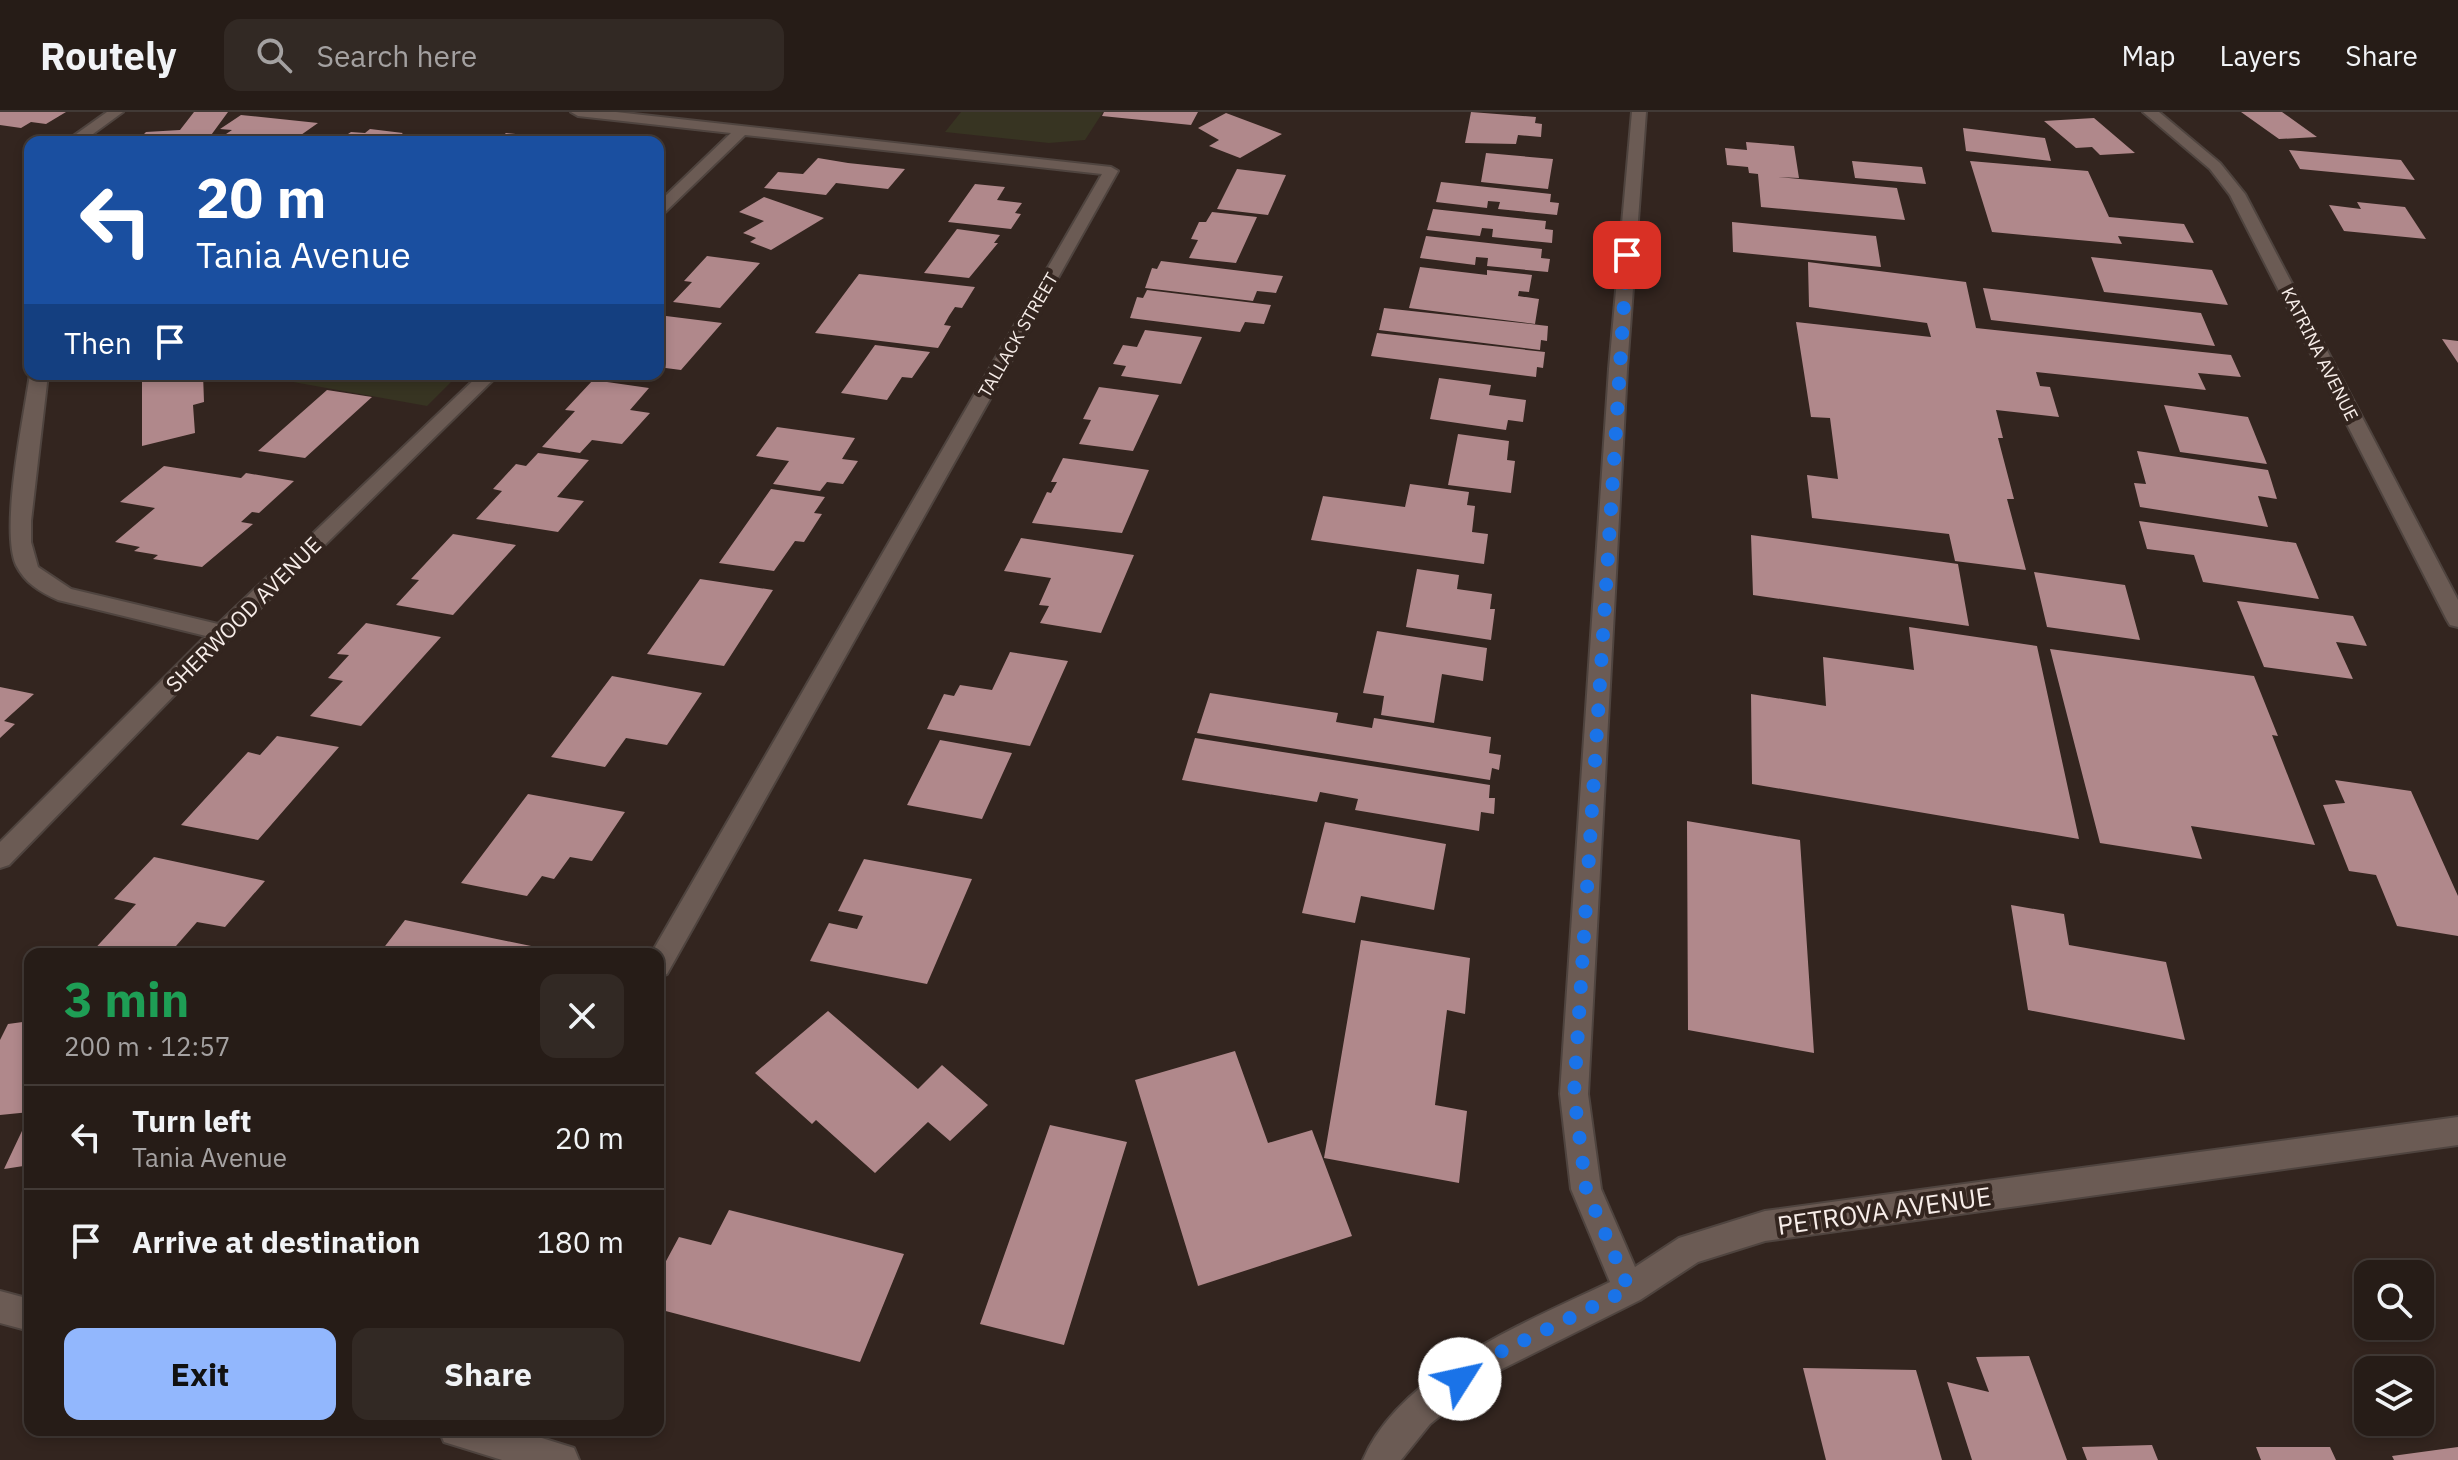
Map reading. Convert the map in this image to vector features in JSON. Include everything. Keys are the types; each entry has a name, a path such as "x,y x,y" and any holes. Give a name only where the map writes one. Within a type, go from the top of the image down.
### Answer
{"street":[{"path":"81,136 116,112"},
{"name":"TALLACK STREET","path":"578,112 1111,171 664,955"},
{"path":"1629,1289 1586,1189 1574,1094 1618,369 1639,112"},
{"name":"KATRINA AVENUE","path":"2150,112 2215,166 2237,194 2458,620"},
{"path":"664,205 741,131"},
{"path":"38,380 21,525 24,559 31,572 44,585 65,595 222,633"},
{"name":"SHERWOOD AVENUE","path":"0,858 222,633 484,380"},
{"name":"PETROVA AVENUE","path":"1380,1460 1418,1412 1480,1362 1629,1289 1690,1249 1765,1226 2458,1131"},
{"path":"0,1307 24,1313"},
{"path":"477,1436 562,1460"}],"shaded area":[{"path":"961,112 1103,112 1085,140 1049,143 945,132"},
{"path":"282,380 453,380 427,406"}],"building":[{"path":"0,112 66,112 46,124 31,122 21,128 0,125"},
{"path":"194,112 228,112 210,136 133,136 180,130"},
{"path":"1104,112 1198,112 1191,125 1102,116"},
{"path":"1471,112 1536,117 1535,123 1542,124 1541,137 1518,135 1516,144 1465,143"},
{"path":"2241,112 2282,112 2317,137 2279,139"},
{"path":"1226,113 1282,134 1240,158 1209,146 1219,140 1198,128"},
{"path":"241,115 318,123 300,136 223,136 232,130 220,129"},
{"path":"2094,118 2135,153 2100,155 2092,147 2076,148 2044,121"},
{"path":"1963,128 2045,138 2051,161 1966,151"},
{"path":"370,129 403,133 399,136 345,136 351,132 365,133"},
{"path":"506,133 526,135 524,136 502,136"},
{"path":"1746,142 1794,146 1799,178 1777,177 1897,188 1905,220 1761,207 1758,174 1749,173 1748,167 1727,165 1725,148 1747,150"},
{"path":"2289,150 2401,160 2415,180 2300,169"},
{"path":"1486,153 1553,159 1548,189 1481,182"},
{"path":"818,158 905,169 888,189 836,183 826,195 764,188 778,172 803,174"},
{"path":"1852,161 1922,167 1926,184 1855,178"},
{"path":"1970,161 2088,171 2109,217 2184,224 2194,243 2118,236 2122,244 1992,232"},
{"path":"1237,169 1286,175 1268,215 1217,209"},
{"path":"1441,182 1551,194 1550,202 1559,203 1557,215 1498,209 1500,202 1488,201 1487,208 1436,202"},
{"path":"975,184 1005,187 997,200 1022,203 1015,213 1021,214 1011,229 948,222"},
{"path":"764,197 824,218 771,250 750,242 756,238 743,233 764,221 739,212"},
{"path":"2357,202 2405,207 2426,239 2344,231 2329,205 2361,209"},
{"path":"1433,209 1546,221 1545,229 1553,230 1552,243 1492,237 1493,229 1482,228 1480,236 1427,230"},
{"path":"1212,212 1257,217 1236,263 1189,258 1198,240 1191,239 1199,222 1206,222"},
{"path":"1732,222 1876,236 1881,267 1733,252"},
{"path":"957,229 1000,235 994,243 998,243 969,278 924,273"},
{"path":"1426,236 1542,249 1541,258 1550,259 1548,272 1487,266 1488,258 1476,257 1475,265 1420,258"},
{"path":"707,256 760,263 720,308 673,302 692,282 684,281"},
{"path":"2091,257 2212,270 2228,305 2104,292"},
{"path":"1161,261 1283,276 1276,293 1257,291 1253,301 1145,288 1152,268 1157,269"},
{"path":"1808,262 1966,282 1976,328 2231,355 2241,377 2198,373 2206,390 2036,372 2040,386 2050,387 2059,417 1996,410 2003,438 1998,438 2014,499 2007,499 2026,570 1955,561 1949,534 1812,518 1807,475 1838,479 1830,418 1811,417 1796,322 1931,337 1927,323 1809,307"},
{"path":"1420,267 1487,275 1487,270 1532,275 1529,292 1519,291 1518,296 1539,299 1535,324 1409,308"},
{"path":"859,274 975,287 962,308 955,307 949,316 944,325 951,326 938,348 815,333"},
{"path":"1983,288 2201,313 2215,346 1991,320"},
{"path":"1147,290 1271,305 1264,324 1245,322 1240,332 1130,318 1137,297 1143,298"},
{"path":"1384,308 1548,326 1547,341 1541,340 1540,350 1379,330"},
{"path":"664,316 722,323 681,370 664,368"},
{"path":"1145,330 1202,337 1181,384 1121,376 1126,366 1113,364 1123,345 1137,347"},
{"path":"1377,333 1545,352 1543,368 1537,367 1536,377 1371,356"},
{"path":"2442,339 2458,341 2458,363"},
{"path":"875,345 930,352 912,378 902,377 887,400 841,393"},
{"path":"1439,378 1491,385 1489,395 1526,400 1523,422 1508,420 1506,430 1430,419"},
{"path":"203,380 204,402 193,405 195,433 142,446 142,381"},
{"path":"593,380 649,388 630,410 650,413 622,444 592,440 580,453 542,447 575,411 565,410"},
{"path":"1099,387 1159,395 1133,451 1079,444 1091,420 1083,419"},
{"path":"327,390 372,397 305,458 258,451"},
{"path":"2164,405 2248,417 2267,464 2180,452"},
{"path":"777,427 855,438 842,459 858,461 843,484 827,482 820,491 773,484 789,461 756,456"},
{"path":"1458,434 1509,441 1507,460 1515,461 1511,493 1448,485"},
{"path":"2137,451 2268,470 2277,499 2258,496 2268,527 2140,507 2134,483 2146,484"},
{"path":"538,453 589,460 557,497 584,501 558,532 476,519 502,491 493,489 516,464 526,466"},
{"path":"1063,458 1149,470 1122,533 1032,523 1047,492 1051,493 1057,482 1051,482"},
{"path":"164,466 241,478 246,473 294,481 259,513 252,512 241,522 253,524 202,567 153,559 158,555 134,551 140,547 115,542 155,508 120,502"},
{"path":"1410,484 1469,492 1467,505 1475,506 1472,532 1488,534 1484,564 1311,540 1323,496 1405,507"},
{"path":"771,489 825,497 814,513 822,514 804,542 795,541 774,571 719,563"},
{"path":"2139,521 2296,543 2319,599 2203,582 2194,555 2147,549"},
{"path":"453,534 516,545 453,615 396,605 419,580 411,579"},
{"path":"1751,535 1958,564 1969,626 1753,595"},
{"path":"1021,538 1134,555 1101,633 1040,623 1049,606 1039,605 1051,578 1004,571"},
{"path":"1417,569 1459,575 1457,589 1492,594 1490,609 1495,609 1491,640 1406,627"},
{"path":"2034,572 2125,585 2140,640 2047,627"},
{"path":"700,579 773,590 724,666 647,654"},
{"path":"2237,601 2353,616 2367,646 2336,642 2353,679 2264,667"},
{"path":"366,623 441,637 361,726 310,716 343,681 328,678 349,655 337,654"},
{"path":"1909,627 2037,646 2079,839 1752,784 1751,694 1826,706 1823,657 1914,670"},
{"path":"1377,631 1487,648 1483,681 1442,674 1434,723 1381,715 1384,696 1363,693"},
{"path":"2050,649 2254,676 2278,736 2272,735 2315,845 2191,826 2202,859 2100,843"},
{"path":"1010,652 1068,661 1030,746 927,729 944,694 954,696 960,685 992,690"},
{"path":"612,676 702,693 667,745 626,738 605,767 551,757"},
{"path":"0,687 34,694 4,721 15,724 0,738"},
{"path":"1210,693 1338,713 1336,722 1372,728 1374,718 1491,737 1489,753 1501,755 1499,770 1492,768 1490,780 1197,733"},
{"path":"277,736 339,747 258,840 181,825 248,752 260,755"},
{"path":"1195,738 1490,785 1489,798 1495,798 1494,814 1481,812 1479,831 1355,810 1358,799 1320,792 1317,802 1182,780"},
{"path":"940,740 1012,753 982,819 907,805"},
{"path":"2335,780 2411,791 2458,896 2458,936 2397,926 2376,875 2349,871 2323,805 2345,803"},
{"path":"528,794 625,812 592,861 570,857 554,879 542,876 527,896 461,883"},
{"path":"1687,821 1800,840 1814,1053 1688,1030"},
{"path":"1325,822 1446,844 1434,910 1361,896 1355,923 1302,913"},
{"path":"154,857 265,881 225,927 197,922 174,948 96,948 136,904 114,899"},
{"path":"864,859 972,879 927,984 810,961 829,923 857,929 863,916 838,911"},
{"path":"2011,905 2064,914 2069,945 2166,962 2185,1040 2028,1010"},
{"path":"405,920 536,947 535,948 384,948"},
{"path":"1361,940 1470,958 1465,1014 1447,1010 1435,1105 1467,1111 1459,1183 1324,1158"},
{"path":"828,1011 918,1089 942,1065 988,1105 950,1141 928,1122 875,1173 816,1120 812,1124 755,1073"},
{"path":"24,1022 24,1113 0,1115 0,1040 8,1024"},
{"path":"1235,1051 1268,1143 1312,1130 1352,1236 1198,1286 1135,1080"},
{"path":"1050,1125 1127,1142 1064,1345 980,1324"},
{"path":"24,1127 24,1166 4,1169"},
{"path":"729,1210 904,1254 860,1362 664,1311 664,1265 679,1237 711,1245"},
{"path":"2029,1356 2067,1460 1972,1460 1947,1382 1989,1392 1976,1357"},
{"path":"1803,1368 1916,1370 1942,1460 1826,1460"},
{"path":"2152,1445 2158,1460 2087,1460 2082,1447"},
{"path":"2256,1447 2330,1447 2336,1460 2261,1460"},
{"path":"2458,1447 2458,1460 2394,1460 2392,1456"}],"route":[{"path":"1460,1379 1480,1362 1629,1289 1586,1189 1574,1094 1588,827 1627,255"}]}
